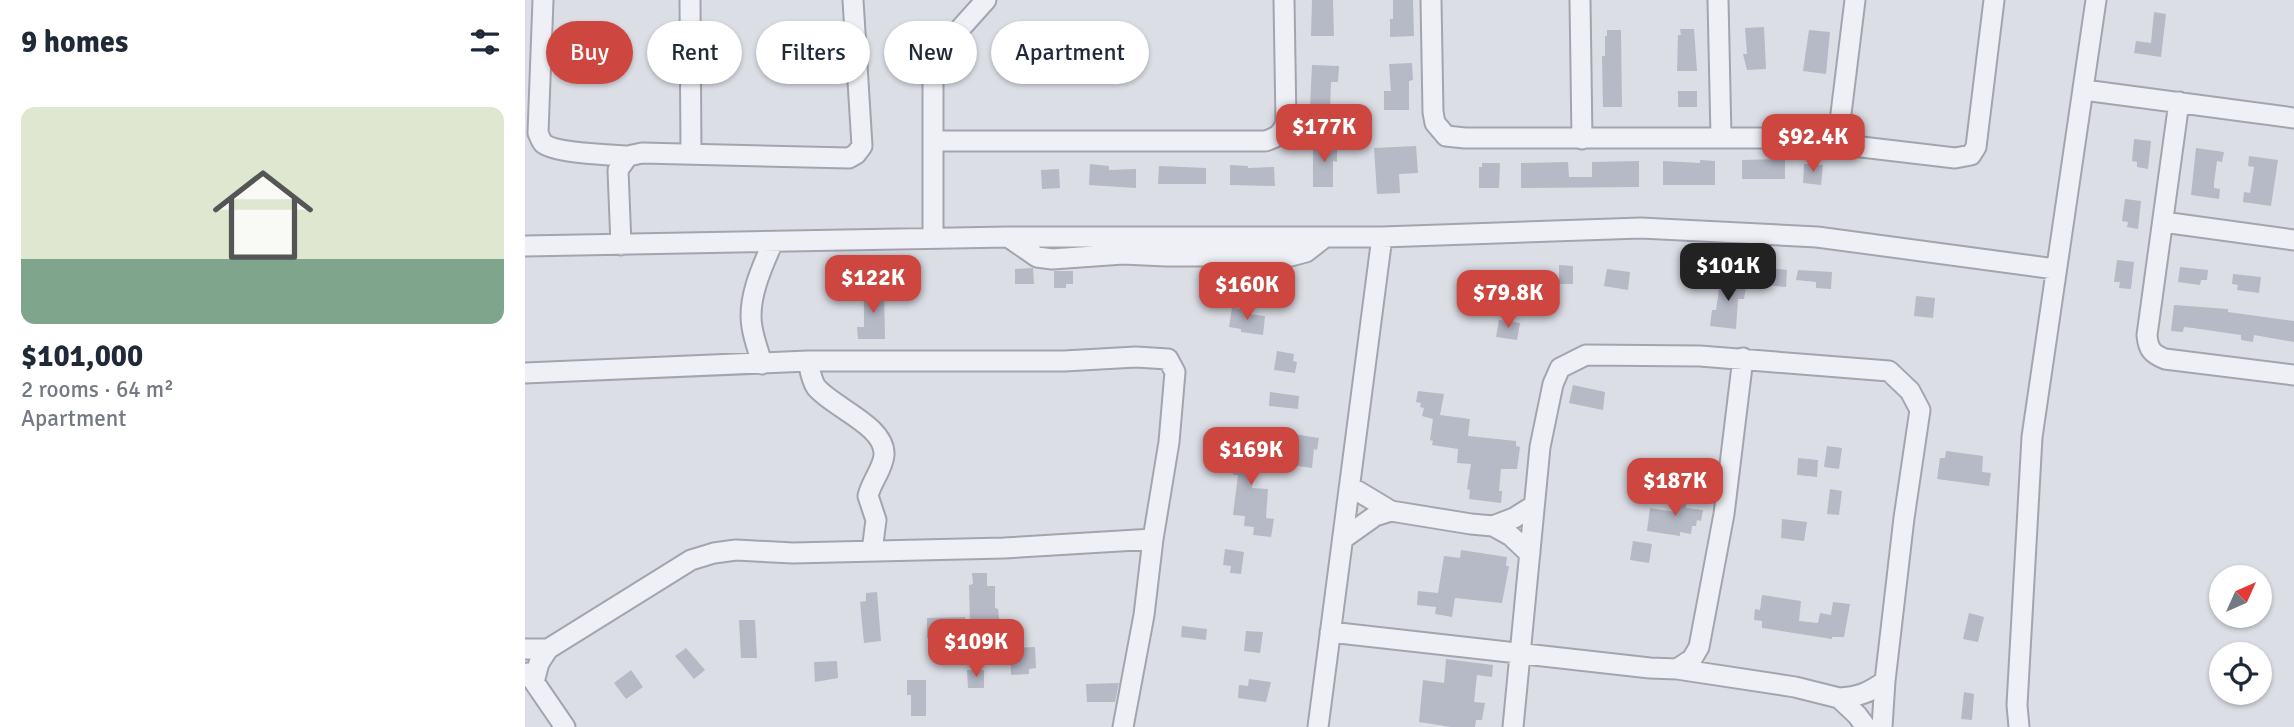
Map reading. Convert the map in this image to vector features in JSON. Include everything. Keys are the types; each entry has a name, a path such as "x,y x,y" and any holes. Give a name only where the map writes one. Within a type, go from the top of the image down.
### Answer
{"street":[{"path":"543,0 538,132 542,142 551,147 584,153 628,156 642,153 849,158 862,146 853,0"},
{"path":"690,0 691,154"},
{"path":"933,238 933,73 942,49 986,0"},
{"path":"934,141 1272,139 1279,135 1286,122 1284,0"},
{"path":"1431,0 1433,112 1440,131 1446,136 1582,139 1785,138 1955,158 1971,155 1978,138 1994,0"},
{"path":"1580,0 1582,139"},
{"path":"1718,0 1721,137"},
{"path":"1837,146 1855,0"},
{"path":"2018,727 2032,436 2096,0"},
{"path":"2084,90 2294,118"},
{"path":"2179,102 2147,335 2148,346 2155,355 2165,359 2294,375"},
{"path":"621,245 618,170 628,156"},
{"path":"2162,222 2294,240"},
{"path":"525,246 1008,237 1212,247 1324,238 1641,228 1817,237 2055,269"},
{"path":"1318,727 1382,237"},
{"path":"762,364 751,325 752,307 758,275 773,242"},
{"path":"1513,727 1540,447 1553,384 1560,368 1586,355 1743,358 1889,371 1910,391 1920,410 1904,518 1882,727"},
{"path":"525,373 808,361 1052,361 1136,357 1168,359 1175,372 1169,442 1144,615 1123,727"},
{"path":"1677,669 1692,659 1699,647 1724,514 1743,358"},
{"path":"808,361 810,375 817,388 864,423 882,443 884,455 868,496 876,520 872,551"},
{"path":"1351,487 1391,510 1493,526 1511,536 1531,554"},
{"path":"1493,526 1514,518 1533,506"},
{"path":"1343,538 1375,516 1391,510"},
{"path":"565,727 530,676 548,649 691,560 736,550 793,552 1004,548 1153,539"},
{"path":"1329,632 1677,669 1795,687 1839,698 1869,693 1885,681"},
{"path":"1699,647 1716,676"},
{"path":"525,649 548,649"},
{"path":"1839,698 1866,727"}],"building":[{"path":"1312,0 1333,0 1334,36 1311,36"},
{"path":"1393,0 1413,0 1414,36 1390,37"},
{"path":"2154,12 2166,14 2161,57 2134,53 2136,41 2151,43"},
{"path":"1764,27 1766,69 1747,70 1743,54 1747,54 1745,28"},
{"path":"1680,29 1694,29 1697,71 1677,71"},
{"path":"1607,30 1621,30 1622,107 1603,107 1602,56 1605,56"},
{"path":"1809,30 1830,32 1826,74 1803,71"},
{"path":"1412,63 1409,110 1384,110 1384,91 1391,91 1389,64"},
{"path":"1312,65 1339,66 1338,82 1331,82 1330,110 1310,109"},
{"path":"1678,91 1697,91 1697,107 1678,107"},
{"path":"2134,139 2151,141 2148,169 2137,167 2137,162 2132,161"},
{"path":"1313,142 1337,143 1337,162 1333,161 1333,187 1313,187"},
{"path":"1416,146 1418,173 1399,174 1400,193 1377,194 1374,148"},
{"path":"2196,148 2224,152 2222,162 2217,161 2214,183 2214,188 2220,189 2219,199 2191,195"},
{"path":"2249,156 2278,160 2271,206 2243,202 2244,192 2250,193 2254,167 2248,166"},
{"path":"1785,159 1785,179 1742,179 1742,160"},
{"path":"1700,160 1715,161 1715,185 1663,185 1663,161 1700,163"},
{"path":"1639,161 1639,187 1521,188 1521,163 1568,162 1569,177 1592,177 1592,162"},
{"path":"1482,163 1500,163 1499,188 1479,188 1479,167 1482,167"},
{"path":"1090,164 1109,166 1109,170 1136,169 1136,188 1089,185"},
{"path":"1804,164 1823,165 1821,185 1803,183"},
{"path":"1230,165 1248,168 1274,167 1275,186 1230,185"},
{"path":"1159,166 1206,168 1206,184 1158,184"},
{"path":"1059,169 1060,188 1042,189 1041,170"},
{"path":"2125,199 2141,201 2138,229 2127,227 2128,222 2122,221"},
{"path":"2117,260 2134,262 2131,289 2119,288 2120,282 2114,282"},
{"path":"1559,265 1573,266 1573,284 1559,284"},
{"path":"1758,267 1787,270 1786,287 1756,284"},
{"path":"2180,267 2208,270 2207,280 2201,280 2200,285 2178,282"},
{"path":"1033,268 1034,284 1015,284 1015,269"},
{"path":"1607,269 1630,272 1628,290 1604,286"},
{"path":"1798,270 1832,272 1831,289 1816,288 1816,282 1796,280"},
{"path":"1054,271 1073,271 1073,284 1066,284 1066,288 1054,288"},
{"path":"2233,274 2261,277 2259,293 2237,290 2238,285 2232,284"},
{"path":"1721,276 1747,280 1744,299 1738,299 1736,329 1710,326 1712,310 1716,310"},
{"path":"884,288 885,339 858,339 857,327 864,327 864,289"},
{"path":"1916,296 1935,298 1933,318 1914,316"},
{"path":"2174,305 2228,309 2228,312 2294,321 2294,342 2254,335 2253,342 2241,340 2241,335 2184,327 2183,332 2171,331"},
{"path":"1232,308 1265,316 1263,335 1241,332 1241,329 1229,327"},
{"path":"1499,320 1520,323 1517,340 1496,337"},
{"path":"1277,351 1294,354 1293,361 1297,362 1295,373 1274,370"},
{"path":"1573,385 1605,392 1603,410 1569,403"},
{"path":"1418,391 1444,394 1440,415 1470,419 1468,436 1516,441 1516,446 1520,447 1517,469 1501,469 1501,503 1469,499 1470,490 1467,489 1471,464 1457,463 1458,449 1432,445 1433,441 1430,440 1433,419 1422,416 1424,408 1420,407 1421,403 1416,402"},
{"path":"1270,392 1299,396 1298,409 1269,406"},
{"path":"1243,429 1262,431 1252,488 1268,489 1266,518 1274,519 1271,537 1253,535 1254,527 1244,526 1245,516 1233,515 1238,475 1233,475 1234,463 1239,463"},
{"path":"1294,434 1319,438 1317,450 1314,449 1312,468 1290,465"},
{"path":"1827,446 1842,448 1839,469 1824,467"},
{"path":"1946,451 1983,456 1982,472 1991,473 1989,486 1937,479 1940,458 1945,458"},
{"path":"1798,458 1818,460 1817,477 1797,475"},
{"path":"1649,460 1660,463 1655,496 1638,493 1642,469 1647,470"},
{"path":"1678,489 1688,490 1686,508 1703,510 1701,521 1697,520 1696,526 1692,526 1691,534 1680,532 1680,536 1647,531 1650,508 1675,512"},
{"path":"1830,489 1842,491 1839,515 1827,514"},
{"path":"1782,519 1807,522 1804,541 1781,538"},
{"path":"1633,541 1652,544 1649,563 1630,560"},
{"path":"1225,549 1244,552 1241,574 1230,573 1231,566 1223,565"},
{"path":"1461,550 1507,557 1506,566 1509,566 1502,603 1455,598 1452,617 1435,614 1436,607 1417,605 1418,591 1438,593 1444,556 1460,558"},
{"path":"972,573 987,573 987,586 995,586 995,608 998,609 1001,637 989,638 988,625 970,625 969,585 973,584"},
{"path":"877,592 881,641 864,643 860,602 866,601 866,593"},
{"path":"1762,595 1801,601 1799,621 1818,623 1820,613 1831,615 1833,602 1850,604 1844,637 1832,639 1762,628 1762,621 1754,620 1755,609 1760,610"},
{"path":"1969,613 1984,617 1978,642 1963,639"},
{"path":"965,617 966,637 927,638 927,618"},
{"path":"739,620 755,620 757,658 741,658"},
{"path":"1182,626 1207,629 1206,640 1181,637"},
{"path":"1246,631 1263,632 1260,653 1244,651"},
{"path":"1035,647 1036,668 1029,669 1029,674 1011,675 1010,648"},
{"path":"686,648 705,670 694,679 675,656"},
{"path":"1446,659 1493,665 1492,677 1477,675 1474,702 1485,703 1482,720 1476,720 1475,727 1451,727 1419,722 1423,680 1444,683"},
{"path":"837,661 838,678 815,682 814,662"},
{"path":"631,670 643,687 626,699 614,683"},
{"path":"967,670 984,670 984,688 968,688"},
{"path":"1249,679 1271,682 1266,702 1238,698 1239,685 1248,686"},
{"path":"907,680 926,680 926,716 911,716 911,695 907,695"},
{"path":"1119,683 1115,702 1087,702 1086,684"},
{"path":"1964,692 1974,694 1972,720 1961,719"}]}
